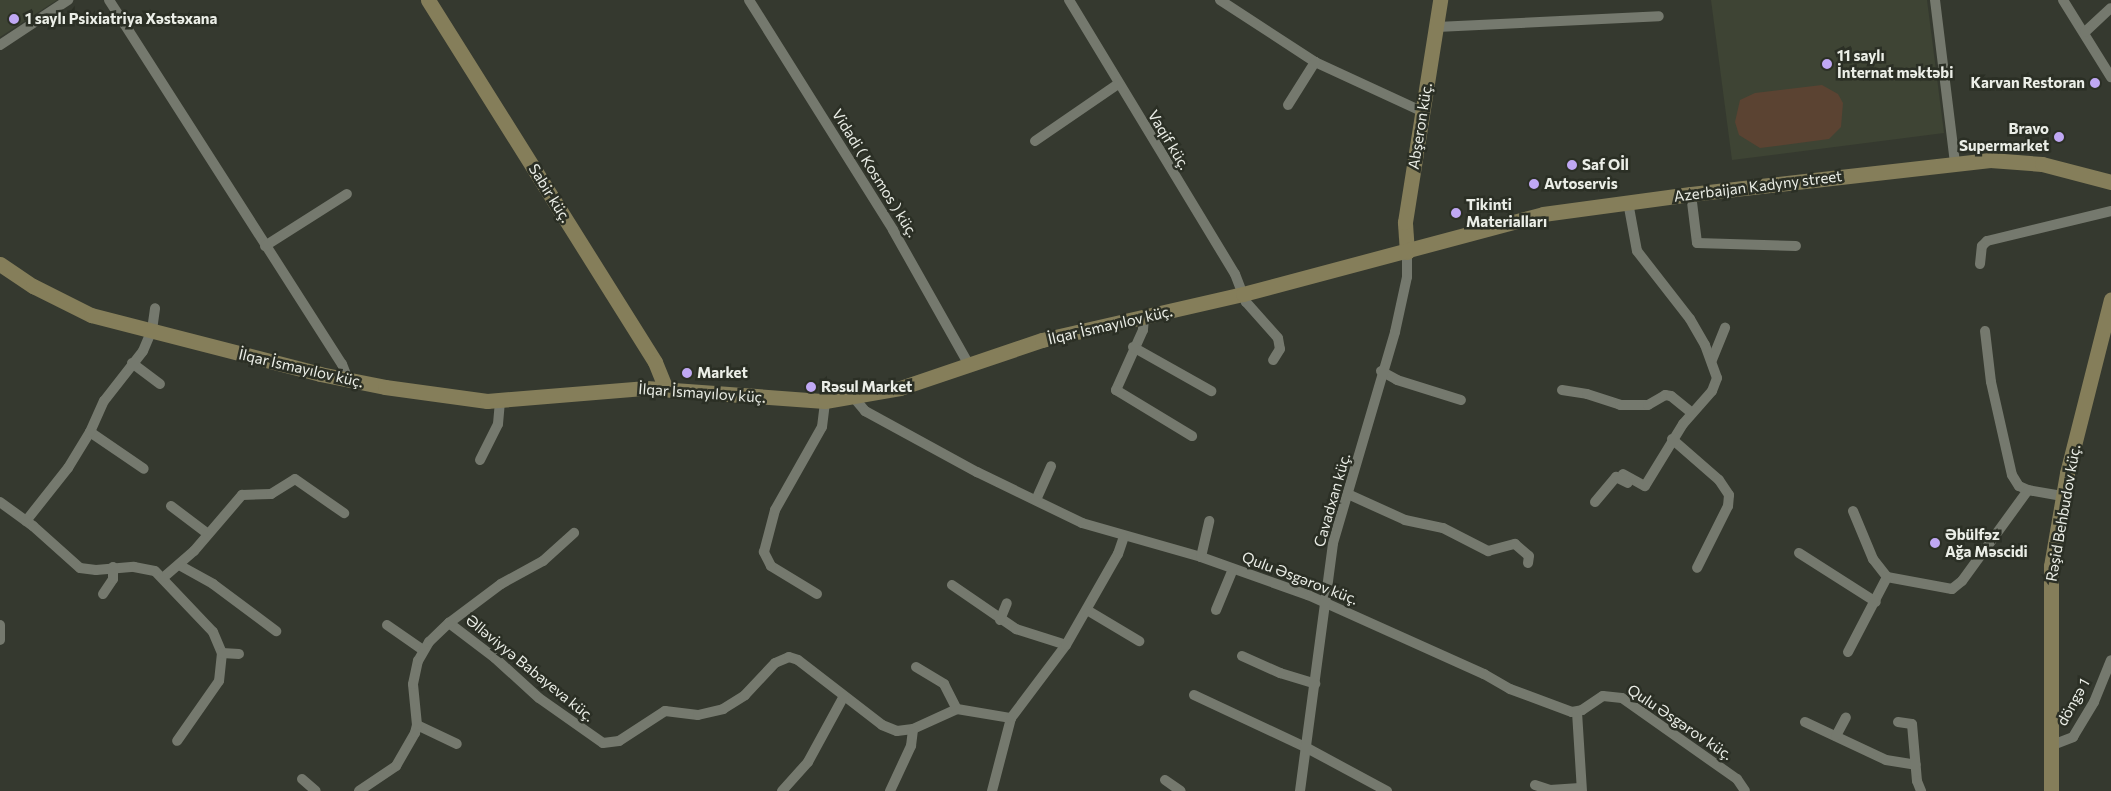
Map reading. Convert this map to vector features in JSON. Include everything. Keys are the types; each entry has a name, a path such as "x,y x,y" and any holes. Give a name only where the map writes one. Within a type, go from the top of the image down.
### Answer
{"main road":[{"name":"Sabir küç.","path":"428,0 655,362 666,388"},
{"name":"Abşeron küç.","path":"1407,252 1405,222 1440,0"},
{"name":"Azerbaijan Kadyny street","path":"1407,252 1531,217 1628,202 1955,162 2021,161 2111,182"},
{"name":"İlqar İsmayılov küç.","path":"0,264 78,311 348,380 469,400 500,401 608,390 666,388 825,401 855,399 926,381 1042,340 1244,294 1407,252"},
{"name":"Rəşid Behbudov küç.","path":"2051,791 2049,589 2063,496 2111,299"}],"street":[{"path":"0,44 68,0"},
{"path":"109,0 346,370 348,380"},
{"name":"Vidadi ( Kosmos ) küç.","path":"749,0 893,230 969,365"},
{"name":"Vaqif küç.","path":"1069,0 1118,84 1236,274 1252,310 1280,343 1273,360"},
{"path":"1220,0 1315,62 1421,111"},
{"path":"1935,0 1955,162"},
{"path":"2063,0 2085,32 2111,77"},
{"path":"2085,32 2111,8"},
{"path":"1437,26 1659,16"},
{"path":"1288,105 1315,62"},
{"path":"1035,140 1118,84"},
{"path":"265,246 347,194"},
{"path":"1691,194 1697,243 1796,246"},
{"path":"1595,502 1616,477 1640,489 1645,486 1672,440 1716,384 1712,360 1690,319 1637,251 1628,202"},
{"path":"1980,264 1982,246 1987,241 2111,211"},
{"name":"Cavadxan küç.","path":"1300,791 1316,684 1333,544 1350,495 1381,371 1398,317 1408,270 1407,252"},
{"path":"26,520 68,468 90,432 104,400 143,351 152,330 155,308"},
{"path":"1144,318 1142,330 1116,387 1118,393 1192,436"},
{"path":"1712,360 1725,327"},
{"path":"1985,331 1991,382 2012,475 2019,486 2028,490 2063,496"},
{"path":"1133,347 1211,391"},
{"path":"132,363 160,384"},
{"path":"1381,371 1402,382 1461,400"},
{"path":"1562,390 1587,394 1620,405 1648,405 1665,395 1671,396 1692,413"},
{"name":"Qulu Əsgərov küç.","path":"855,399 865,410 1036,500 1082,522 1124,537 1200,557 1326,602 1484,674 1510,689 1577,712 1603,696 1622,698 1737,779 1745,791"},
{"path":"480,460 498,424 500,401"},
{"path":"817,594 771,566 764,552 775,510 822,426 825,401"},
{"path":"90,432 144,469"},
{"path":"1672,440 1719,480 1729,495 1728,506 1697,568"},
{"path":"1036,500 1052,466"},
{"path":"1623,474 1645,486"},
{"path":"164,577 179,565 242,495 272,494 295,479 344,512"},
{"path":"1853,511 1873,559 1887,577 1945,589 1957,586 2028,490"},
{"path":"1350,495 1405,520 1443,528 1488,551 1515,544 1529,556 1528,563"},
{"path":"0,502 26,520 80,568 134,566 164,577 203,619 222,653 219,681 177,741"},
{"path":"171,506 208,534"},
{"path":"1200,557 1209,522"},
{"path":"359,791 396,766 417,725 413,684 423,650 449,623 501,584 535,568 574,533"},
{"path":"992,791 1011,718 1066,645 1087,610 1124,537"},
{"path":"1799,553 1876,602"},
{"path":"179,565 213,584 276,631"},
{"path":"103,594 113,579 113,567"},
{"path":"1216,610 1233,569"},
{"path":"1848,652 1876,602 1887,577"},
{"path":"952,585 1000,620 1016,629 1066,645"},
{"path":"1000,620 1007,603"},
{"path":"1087,610 1139,641"},
{"name":"Əlləviyyə Babayeva küç.","path":"449,623 495,658 539,698 603,742 619,742 665,711 698,715 723,709 745,695 782,658 798,660 890,729 913,729 957,709"},
{"path":"0,625 0,640"},
{"path":"388,625 423,650"},
{"path":"222,653 239,654"},
{"path":"1242,656 1280,673 1316,684"},
{"name":"döngə 1","path":"2050,746 2073,737 2094,702 2111,660"},
{"path":"916,667 944,684 957,709 1011,718"},
{"path":"1194,695 1307,748 1387,791"},
{"path":"782,791 808,762 844,696"},
{"path":"1535,785 1550,790 1581,790 1577,712"},
{"path":"1836,736 1846,717"},
{"path":"1805,722 1893,762 1916,765"},
{"path":"1898,722 1912,724 1921,791"},
{"path":"417,725 457,744"},
{"path":"890,791 910,746 913,729"},
{"path":"302,779 316,791"},
{"path":"1165,780 1181,791"}],"shaded area":[{"name":"1 saylı Psixiatriya Xəstəxana","path":"0,0 57,0 0,37"},
{"path":"1711,0 1927,0 1944,133 1732,160"},
{"path":"1822,85 1838,94 1843,103 1841,127 1829,139 1760,148 1739,135 1735,122 1740,100 1755,93"}],"place":[{"name":"1 saylı Psixiatriya Xəstəxana","path":"14,19"},
{"name":"11 saylı İnternat məktəbi","path":"1827,64"},
{"name":"Karvan Restoran","path":"2095,83"},
{"name":"Bravo Supermarket","path":"2059,137"},
{"name":"Saf Oİl","path":"1572,165"},
{"name":"Avtoservis","path":"1534,184"},
{"name":"Tikinti Materialları","path":"1456,213"},
{"name":"Market","path":"687,373"},
{"name":"Rəsul Market","path":"811,387"},
{"name":"Əbülfəz Ağa Məscidi","path":"1935,543"}]}
